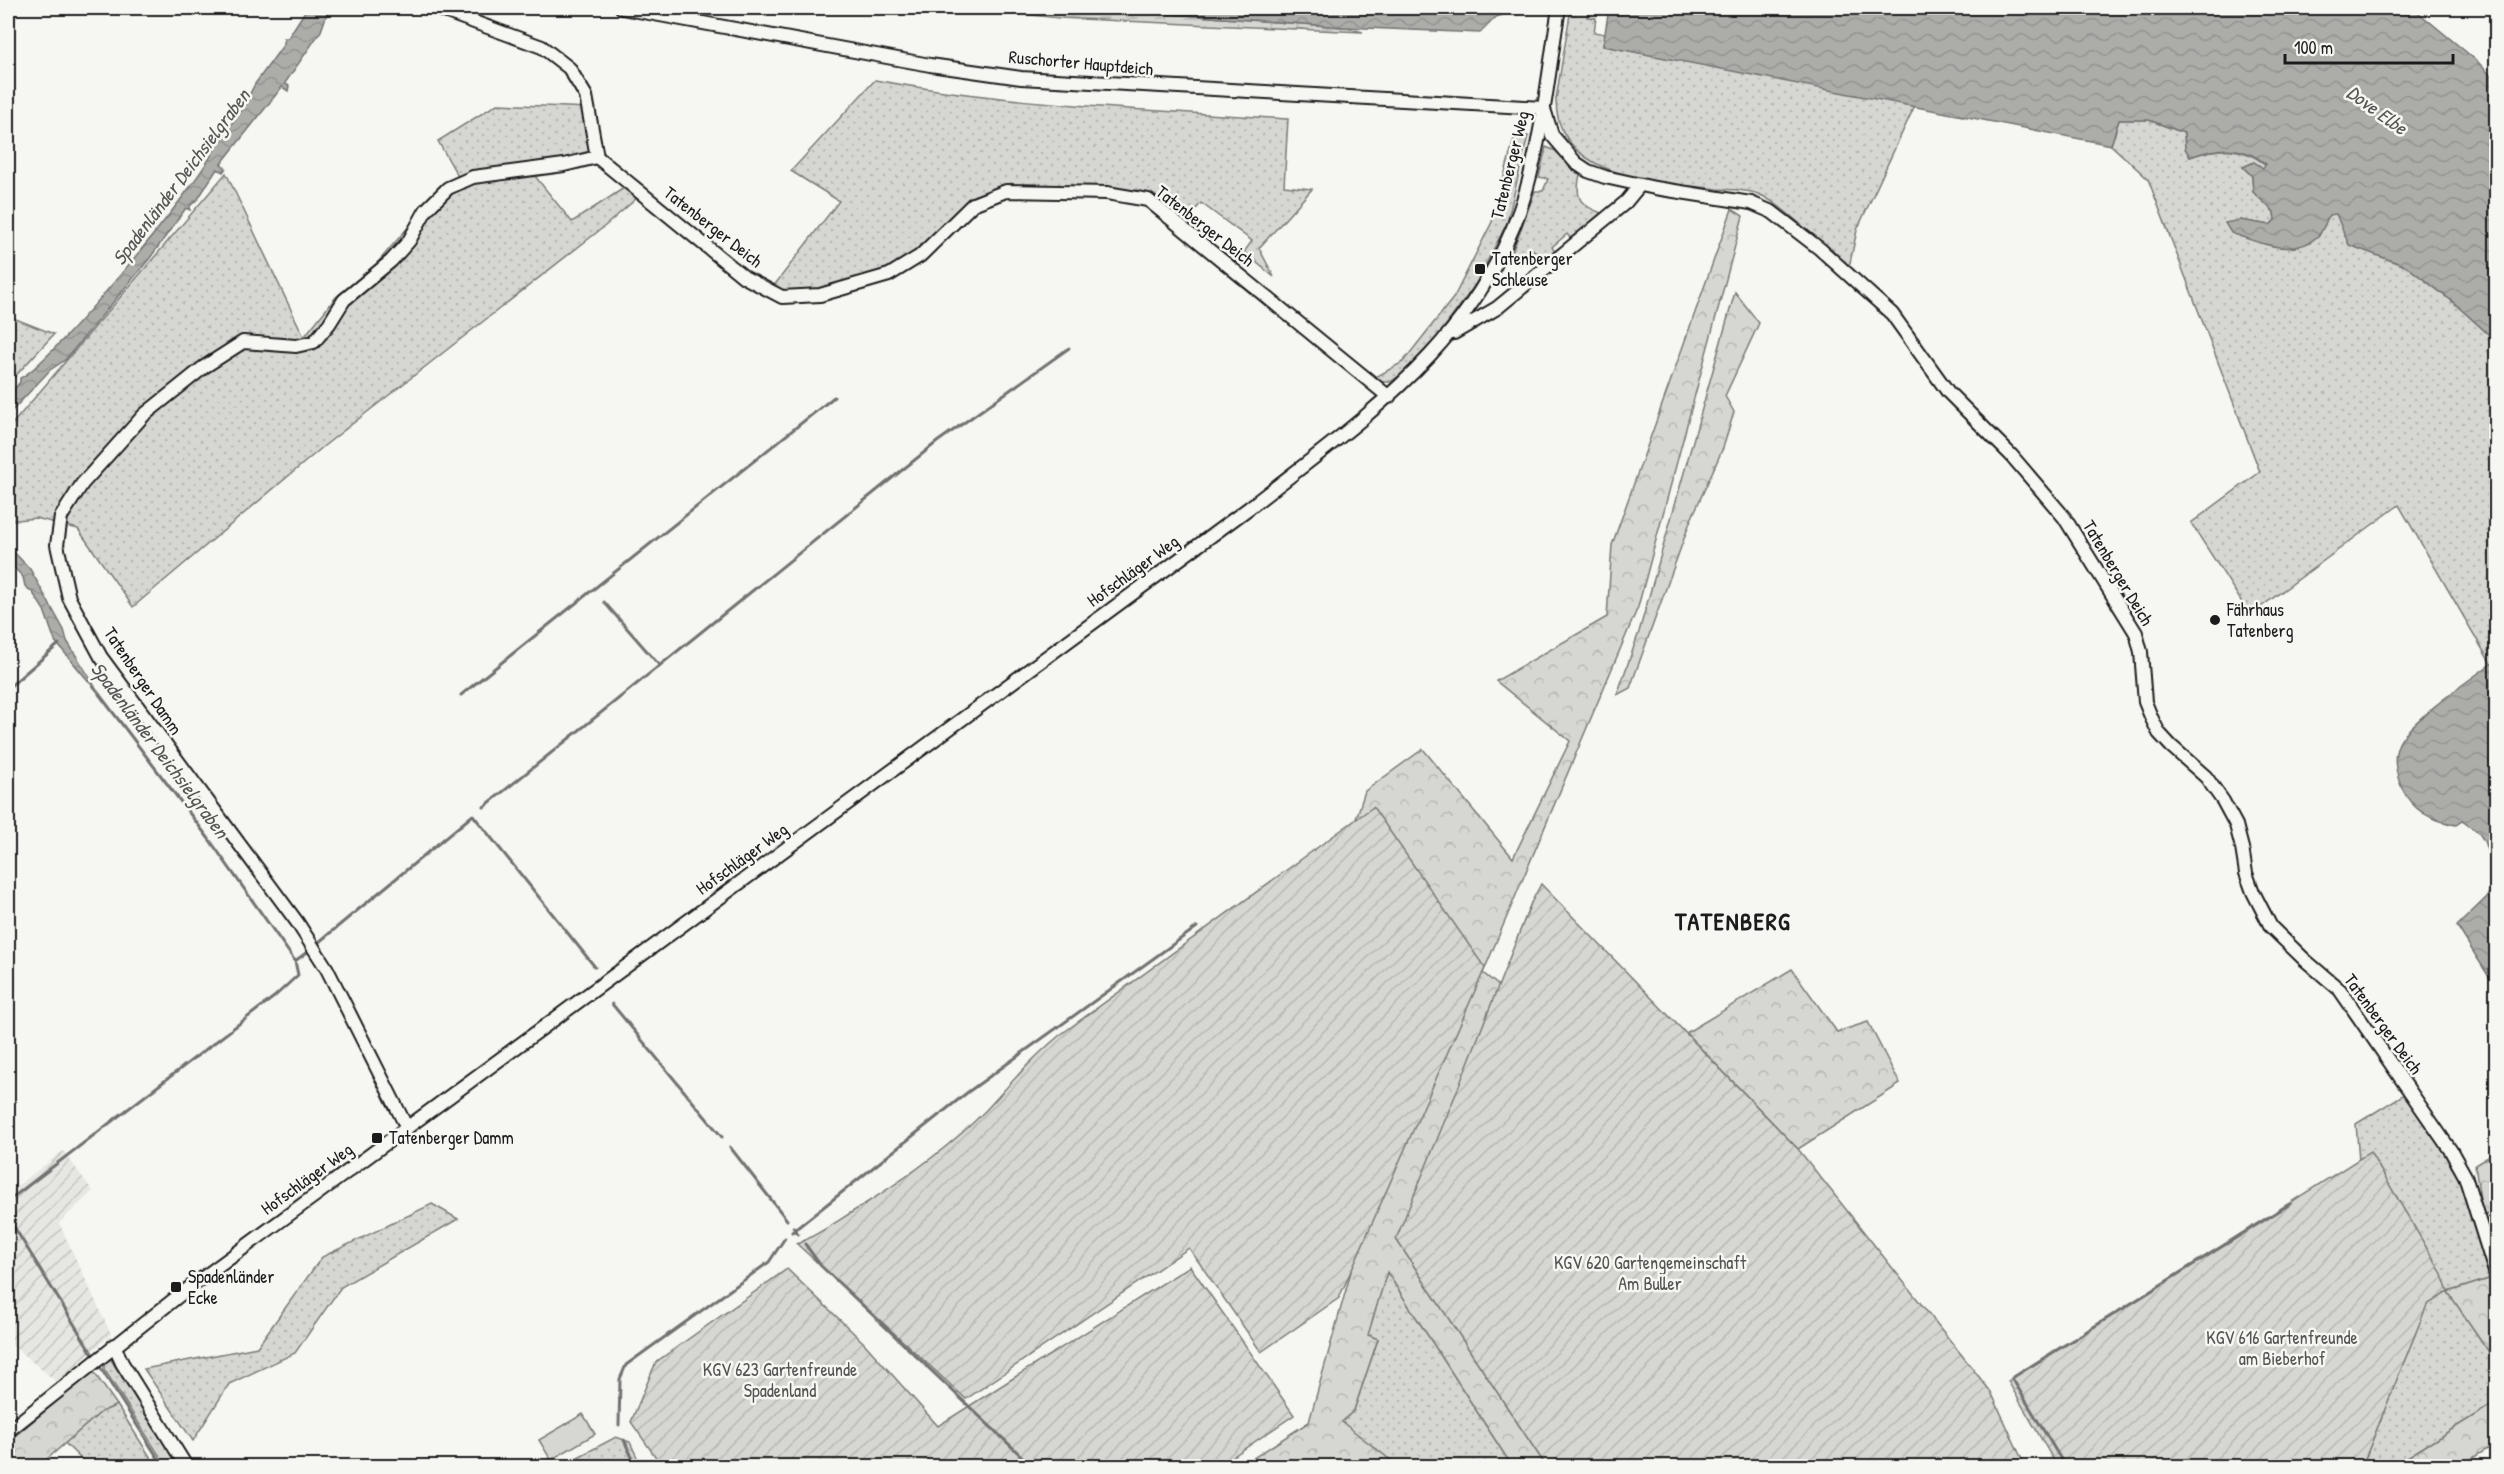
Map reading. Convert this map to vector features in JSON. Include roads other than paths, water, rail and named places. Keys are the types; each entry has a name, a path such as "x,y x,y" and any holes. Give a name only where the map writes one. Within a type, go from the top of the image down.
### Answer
{"street":[{"path":"436,8 542,47 569,68 586,96 597,157"},
{"name":"Ruschorter Hauptdeich","path":"622,8 930,65 1021,78 1543,108"},
{"name":"Tatenberger Weg","path":"1389,397 1431,356 1473,304 1512,230 1532,166 1559,8"},
{"name":"Tatenberger Deich","path":"1543,108 1552,135 1576,163 1588,171 1640,185 1751,203 1772,212 1792,225 1892,314 1948,392 2012,455 2064,517 2136,633 2141,652 2145,702 2159,733 2198,767 2223,801 2236,825 2246,873 2253,892 2271,927 2340,990 2451,1151 2464,1176 2496,1275"},
{"name":"Tatenberger Deich","path":"597,157 744,277 782,297 820,295 889,275 920,256 973,204 1006,191 1107,193 1148,200 1389,397"},
{"name":"Tatenberger Damm","path":"407,1128 321,960 297,922 101,657 69,598 57,545 61,517 82,484 144,415 204,367 243,342 296,346 314,342 330,324 345,300 391,261 403,247 426,210 448,189 473,177 564,165 597,157"},
{"path":"1449,335 1497,308 1626,202 1640,185"},
{"name":"Hofschläger Weg","path":"8,1431 114,1345 1250,508 1389,397"},
{"path":"114,1345 122,1363 186,1467"}],"water":[{"path":"307,8 329,8 321,31 285,83 289,86 288,91 282,87 221,164 226,168 223,172 217,169 198,199 190,206 190,210 186,208 150,258 65,360 50,370 8,415 8,397 20,382 20,378 36,367 62,341 163,223 210,157 217,141 220,141 255,84 284,44 284,38 288,38"},
{"path":"1093,8 1513,8 1512,12 1496,17 1480,33 1343,27"},
{"name":"Dove Elbe","path":"1609,8 2413,8 2477,61 2496,81 2496,341 2452,301 2406,266 2349,245 2336,214 2329,215 2318,236 2308,243 2287,248 2264,244 2231,233 2225,223 2240,220 2270,225 2275,220 2274,212 2253,192 2252,176 2243,167 2254,162 2263,168 2266,164 2248,153 2229,149 2210,151 2190,157 2185,148 2184,133 2149,120 2119,120 2111,145 1603,46"},
{"path":"8,546 30,569 64,630 67,641 101,696 55,641 44,610 33,593 25,586 23,577 8,561"},
{"path":"2491,664 2496,664 2496,877 2479,833 2462,821 2456,825 2431,817 2411,803 2400,782 2395,760 2399,743 2415,724 2441,701"},
{"path":"2496,883 2496,988 2457,926 2487,897"}],"waterway":[{"path":"484,807 937,442 1069,348"},
{"path":"461,695 834,397"},
{"path":"604,602 660,666"},
{"path":"8,688 59,644"},
{"name":"Spadenländer Deichsielgraben","path":"99,694 209,839 295,961"},
{"path":"319,942 473,815 595,967"},
{"path":"792,1232 968,1092 1197,927"},
{"path":"8,1201 274,997 298,975 295,961 310,950"},
{"path":"612,1004 722,1137"},
{"path":"730,1147 787,1220"},
{"path":"2065,1466 2012,1378 2290,1204"},
{"path":"8,1217 95,1358"},
{"path":"793,1227 798,1234"},
{"path":"619,1425 620,1379 626,1365 769,1262 785,1238"},
{"path":"805,1244 821,1266 1032,1466"},
{"path":"98,1364 163,1466"},
{"path":"624,1440 636,1466"}],"place":[{"name":"Tatenberger Schleuse","path":"1480,269"},
{"name":"Fährhaus Tatenberg","path":"2215,620"},
{"name":"Tatenberger Damm","path":"377,1138"},
{"name":"Spadenländer Ecke","path":"176,1287"}],"district":[{"name":"TATENBERG","path":"1733,922"}],"park label":[{"name":"KGV 620 Gartengemeinschaft Am Buller","path":"1650,1273"},
{"name":"KGV 616 Gartenfreunde am Bieberhof","path":"2282,1348"},
{"name":"KGV 623 Gartenfreunde Spadenland","path":"780,1380"}]}
